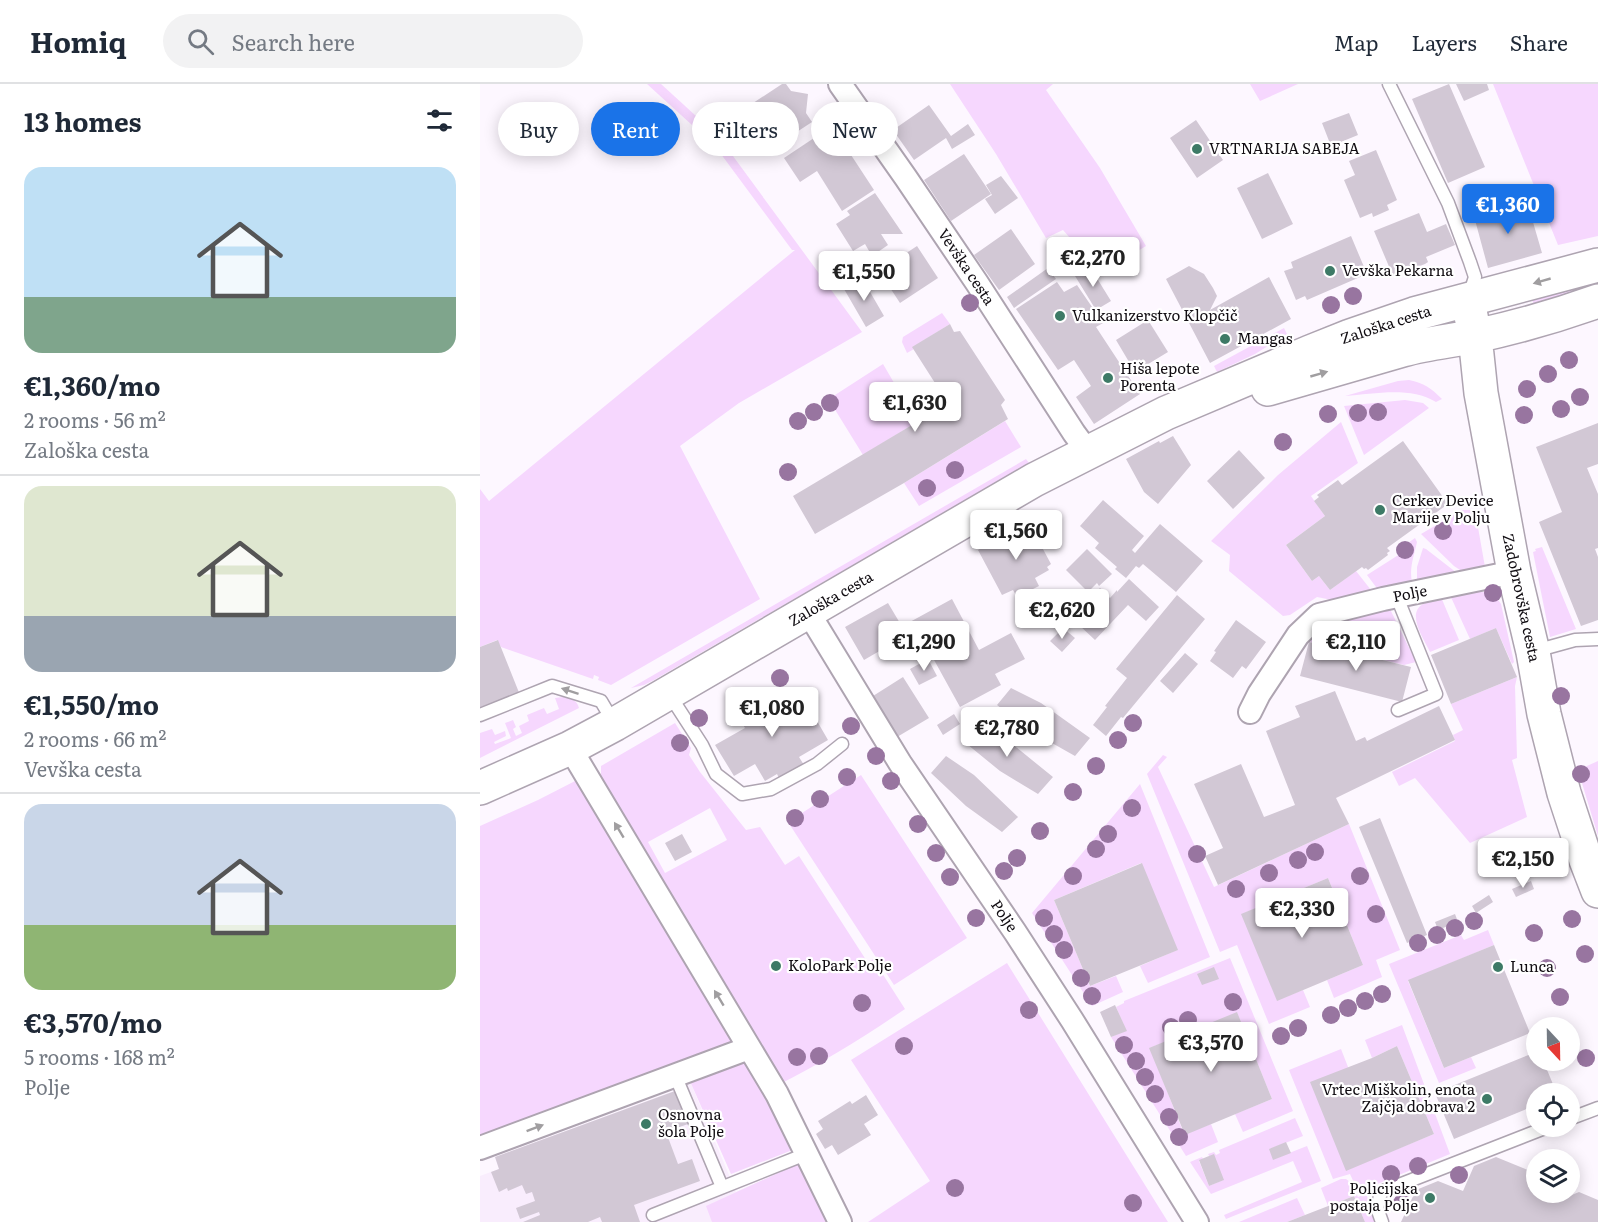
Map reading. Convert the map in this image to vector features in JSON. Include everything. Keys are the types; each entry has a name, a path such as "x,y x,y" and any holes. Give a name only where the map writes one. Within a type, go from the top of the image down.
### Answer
{"main road":[{"name":"Zaloška cesta","path":"480,788 570,748 615,724 1034,480 1139,425 1350,336 1414,314 1598,266"},
{"name":"Zadobrovška cesta","path":"1468,300 1475,336 1481,393 1514,572 1533,652 1544,714 1555,762 1592,857 1598,891"},
{"name":"Zaloška cesta","path":"1180,406 1257,392 1423,344 1475,336 1598,301"}],"street":[{"name":"Vevška cesta","path":"840,84 913,187 1088,452"},
{"name":"Polje","path":"1250,712 1259,694 1298,635 1318,615 1514,572"},
{"name":"Polje","path":"808,612 900,763 1016,932 1197,1222"},
{"path":"570,748 777,1094 840,1222"},
{"path":"480,1149 749,1048"}],"lane":[{"path":"1389,84 1448,203 1470,261 1475,277 1468,300"},
{"path":"1397,597 1436,694 1398,710"},
{"path":"1533,652 1575,640 1598,639"},
{"path":"480,715 552,686 601,701 615,724"},
{"path":"669,693 702,745 716,774 742,794 771,789 817,764 842,744"},
{"path":"675,1075 722,1187"},
{"path":"1580,1115 1598,1108"},
{"path":"1382,1222 1377,1208 1382,1192 1526,1135"},
{"path":"653,1215 806,1154"}],"shaded area":[{"path":"647,84 661,84 692,112 692,125 680,114 680,102 667,102"},
{"path":"950,84 1053,84 1046,90 1100,168 1146,246 1133,254 1096,268 1063,230 1046,238 996,154"},
{"path":"1250,84 1298,84 1260,101"},
{"path":"1493,84 1598,84 1598,236 1558,245"},
{"path":"722,156 733,156 862,332 739,403 680,446 760,599 611,685 598,680 599,677 594,675 593,679 501,647 497,640 480,647 480,489 489,501 795,250 792,250"},
{"path":"1598,278 1598,290 1535,309 1531,296"},
{"path":"942,313 950,324 907,353 902,342 903,337"},
{"path":"1284,328 1287,334 1255,354 1217,372 1214,366"},
{"path":"883,364 917,422 863,455 834,408 835,395"},
{"path":"1409,380 1427,386 1442,399 1436,402 1415,394 1403,393 1345,396 1398,381"},
{"path":"1405,400 1423,403 1429,408 1364,455 1344,406"},
{"path":"1005,421 1021,447 919,506 904,483"},
{"path":"1341,422 1358,463 1311,496 1325,516 1286,545 1312,581 1319,576 1330,590 1356,571 1371,590 1332,600 1317,597 1290,615 1283,616 1229,571 1230,555 1211,541 1278,475"},
{"path":"1026,459 1029,463 654,680 631,688"},
{"path":"1462,510 1472,510 1476,516 1485,567 1463,572 1421,534"},
{"path":"1415,538 1417,542 1411,567 1412,582 1379,591 1367,575 1400,554 1398,550"},
{"path":"1542,547 1576,629 1550,637 1533,552"},
{"path":"1423,548 1457,573 1417,582 1417,567"},
{"path":"1481,588 1482,592 1493,595 1501,604 1514,662 1512,664 1496,628 1470,639 1450,595"},
{"path":"1441,597 1459,640 1430,652 1418,627 1416,614 1418,608 1423,604"},
{"path":"1389,607 1416,662 1404,665 1309,642 1326,624"},
{"path":"1517,677 1515,686 1517,758 1512,760 1527,817 1470,843 1415,778 1399,786 1392,772 1455,741 1453,735 1463,730 1451,704"},
{"path":"563,697 573,700 579,708 480,758 480,733 492,729 495,735 505,731 506,736 494,742 495,744 511,738 505,723 513,720 516,736 522,733 519,726 529,721 527,715 544,708 547,714 559,709 555,698"},
{"path":"675,723 691,748 689,755 700,772 746,830 760,827 785,865 799,856 868,963 873,959 905,1009 843,1049 778,1085 631,835 601,776 601,766","holes":["710,808 727,840 665,873 648,842"]},
{"path":"1163,755 1167,757 1158,767 1214,887 1349,824 1400,950 1376,960 1382,977 1334,998 1327,980 1363,965 1328,878 1242,914 1277,1000 1303,990 1310,1007 1269,1024 1237,945 1220,952 1147,774"},
{"path":"1598,761 1598,836 1578,770"},
{"path":"861,775 967,938 894,985 788,822"},
{"path":"579,779 735,1046 480,1140 480,826"},
{"path":"1140,784 1210,957 1148,983 1140,966 1177,950 1141,863 1054,900 1090,986 1116,976 1123,992 1092,1006 1032,913"},
{"path":"1488,930 1494,945 1408,981 1444,1068 1471,1057 1476,1068 1439,1083 1389,964 1461,935 1464,940"},
{"path":"1230,958 1293,1111 1243,1132 1235,1114 1272,1099 1237,1013 1150,1048 1184,1134 1211,1124 1218,1142 1186,1156 1111,1037 1126,1030 1116,1007 1124,1001"},
{"path":"1007,963 1168,1222 868,1222 930,1181 851,1060"},
{"path":"1402,1025 1450,1154 1365,1189 1355,1185 1350,1174 1333,1179 1289,1070 1341,1049 1348,1067 1346,1170 1434,1134 1397,1046 1372,1058 1365,1040"},
{"path":"748,1054 795,1149 731,1174 689,1079"},
{"name":"Osnovna šola Polje","path":"689,1079 736,1192 798,1164 826,1222 480,1222 480,1176 499,1169 495,1157 674,1091 672,1087"},
{"path":"1295,1118 1303,1136 1270,1149 1274,1159 1307,1146 1321,1181 1226,1219 1224,1215 1302,1182 1293,1161 1211,1194 1190,1162 1202,1157 1203,1159 1199,1161 1209,1186 1223,1180 1208,1154 1214,1152 1216,1155 1220,1153 1219,1150"},
{"path":"798,1164 826,1222 712,1222 706,1206"},
{"path":"1341,1179 1350,1182 1358,1197 1366,1194 1377,1222 1365,1222 1354,1196 1328,1206 1321,1188"},
{"path":"1297,1198 1305,1215 1287,1222 1239,1222"}],"building":[{"path":"782,84 786,84 791,91 808,94 806,113 811,123 799,131 799,102 755,102"},
{"path":"1449,84 1485,167 1448,183 1412,99"},
{"path":"1456,84 1487,84 1489,90 1464,101"},
{"path":"929,105 951,136 968,124 975,135 952,149 946,138 914,160 898,137 898,127"},
{"path":"1349,113 1358,135 1331,146 1322,123"},
{"name":"VRTNARIJA SABEJA","path":"1196,120 1223,160 1197,178 1170,138"},
{"path":"811,140 811,156 852,156 874,190 842,211 817,171 800,182 784,158 799,156 799,148"},
{"path":"1376,150 1397,200 1387,205 1389,210 1373,217 1372,213 1360,218 1344,180 1355,175 1349,161"},
{"path":"964,154 991,194 951,221 924,180"},
{"path":"1268,173 1293,224 1262,239 1237,188"},
{"path":"1001,176 1018,198 995,214 985,199 992,195 986,185"},
{"path":"875,193 903,234 881,234 888,245 872,256 865,244 853,251 836,224 850,215 847,211"},
{"path":"1518,202 1520,207 1528,205 1542,253 1488,268 1475,220 1493,215 1491,209"},
{"path":"1419,213 1427,232 1446,224 1455,245 1426,257 1428,262 1425,264 1393,276 1374,231"},
{"path":"1011,229 1035,264 999,290 974,255"},
{"name":"Vevška Pekarna","path":"1351,236 1367,274 1307,300 1305,296 1296,300 1284,271 1293,268 1291,262"},
{"path":"917,246 938,278 900,303 879,271"},
{"path":"1189,266 1204,274 1217,296 1210,310 1269,277 1291,319 1210,363 1166,279"},
{"path":"1090,267 1111,301 1096,310 1075,276"},
{"path":"1048,268 1056,279 1014,308 1007,297"},
{"path":"862,278 884,316 866,327 844,289"},
{"path":"1057,282 1064,292 1077,285 1103,323 1096,327 1140,394 1094,424 1076,397 1091,386 1074,360 1058,370 1016,309"},
{"path":"1148,320 1168,352 1135,372 1116,340"},
{"path":"950,324 954,332 960,331 1005,400 1001,405 1008,419 815,534 793,496 917,422 912,413 942,394 912,347"},
{"path":"1598,423 1598,464 1587,468 1598,494 1598,548 1595,549 1598,557 1598,620 1581,626 1539,522 1562,512 1536,447"},
{"path":"1173,436 1191,465 1158,504 1144,492 1126,459"},
{"name":"Cerkev Device Marije v Polju","path":"1403,441 1448,504 1387,548 1390,551 1388,555 1368,570 1362,567 1330,590 1319,576 1312,581 1286,545 1325,516 1314,501 1319,497 1317,495 1338,480 1342,485"},
{"path":"1239,450 1265,478 1233,509 1207,481"},
{"path":"1103,500 1144,536 1132,550 1135,553 1160,524 1203,561 1176,592 1143,564 1139,568 1136,566 1126,578 1095,548 1099,543 1080,526"},
{"path":"1029,523 1051,564 1047,567 1049,570 1035,578 1039,586 1017,597 1013,590 1002,595 978,550"},
{"path":"1087,549 1112,574 1088,592 1066,570"},
{"path":"1129,579 1159,607 1146,621 1128,605 1095,640 1079,625 1087,616 1080,610 1100,588 1110,598"},
{"path":"1177,595 1205,619 1106,736 1093,725 1127,678 1116,669"},
{"path":"952,599 979,650 1011,633 1025,659 995,674 1001,685 960,707 923,640 919,643 908,623"},
{"path":"888,603 907,635 864,660 845,627"},
{"path":"1236,620 1266,642 1246,669 1242,666 1233,678 1210,661 1216,652 1214,651"},
{"path":"1063,628 1075,638 1062,652 1050,641"},
{"path":"1496,628 1517,677 1451,704 1431,655"},
{"path":"498,640 520,695 480,710 480,647"},
{"path":"1309,642 1411,667 1402,702 1300,676"},
{"path":"1185,653 1198,664 1173,693 1160,681"},
{"path":"928,659 937,676 919,685 910,669"},
{"path":"903,677 929,718 897,737 873,696"},
{"path":"1011,688 1041,703 1090,738 1075,756 1036,734 997,705"},
{"path":"1335,691 1356,741 1365,737 1367,741 1439,706 1455,740 1336,798 1349,824 1218,885 1205,856 1223,848 1194,784 1241,764 1264,817 1295,805 1266,731 1300,717 1295,706"},
{"path":"761,693 773,712 802,695 828,740 799,757 804,765 779,778 777,774 765,781 755,764 734,776 715,745 745,728 734,709"},
{"path":"954,714 960,724 943,735 937,725"},
{"path":"977,723 1006,739 1053,777 1038,794 1000,771 962,740"},
{"path":"946,756 974,775 1018,817 1002,832 966,806 931,773"},
{"path":"1380,818 1427,935 1407,943 1359,827"},
{"path":"682,834 692,852 675,861 665,843"},
{"path":"1142,863 1178,950 1090,986 1054,900"},
{"path":"1328,878 1363,965 1277,1001 1241,914"},
{"path":"1531,881 1534,889 1516,897 1512,889"},
{"path":"1489,895 1493,902 1476,913 1472,906"},
{"path":"1455,914 1458,922 1438,930 1435,922"},
{"path":"1494,945 1526,1023 1526,1035 1444,1068 1408,980"},
{"path":"1214,967 1219,979 1202,985 1197,974"},
{"path":"1115,1005 1127,1031 1111,1037 1100,1012"},
{"path":"1237,1012 1272,1099 1185,1135 1149,1048"},
{"path":"1397,1046 1434,1134 1346,1171 1310,1082"},
{"name":"Vrtec Miškolin, enota Zajčja dobrava 2","path":"1526,1056 1526,1071 1548,1071 1552,1083 1526,1083 1526,1109 1454,1139 1435,1093"},
{"path":"675,1091 688,1124 666,1132 678,1164 692,1159 700,1181 634,1205 640,1222 602,1222 600,1217 588,1222 523,1222 540,1215 539,1212 520,1219 516,1208 535,1201 532,1192 526,1194 522,1185 499,1192 491,1172 499,1169 495,1157"},
{"path":"866,1095 878,1115 864,1124 871,1135 838,1155 832,1145 825,1149 816,1134 823,1129 818,1121 850,1101 852,1104"},
{"path":"1286,1142 1291,1153 1273,1160 1269,1149"},
{"path":"1214,1154 1224,1180 1209,1186 1199,1160"},
{"path":"1496,1157 1526,1169 1526,1203 1580,1203 1580,1192 1598,1200 1598,1222 1401,1222 1416,1190 1438,1181 1463,1191 1474,1166"},
{"path":"1354,1196 1365,1222 1287,1222 1305,1215"}],"place":[{"name":"VRTNARIJA SABEJA","path":"1197,149"},
{"name":"Vevška Pekarna","path":"1330,271"},
{"name":"Vulkanizerstvo Klopčič","path":"1060,316"},
{"name":"Mangas","path":"1225,339"},
{"name":"Hiša lepote Porenta","path":"1108,378"},
{"name":"Cerkev Device Marije v Polju","path":"1380,510"},
{"name":"KoloPark Polje","path":"776,966"},
{"name":"Lunca","path":"1498,967"},
{"name":"Vrtec Miškolin, enota Zajčja dobrava 2","path":"1487,1099"},
{"name":"Osnovna šola Polje","path":"646,1124"},
{"name":"Policijska postaja Polje","path":"1430,1198"}]}
